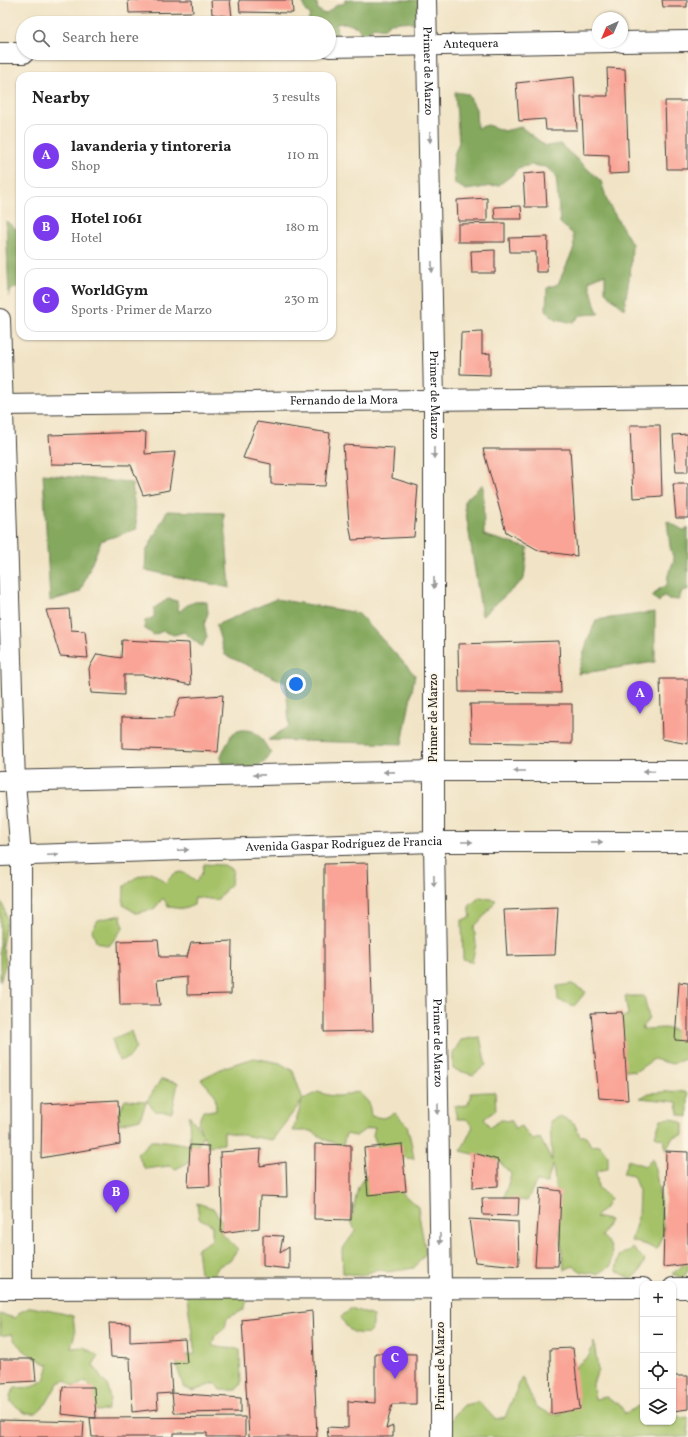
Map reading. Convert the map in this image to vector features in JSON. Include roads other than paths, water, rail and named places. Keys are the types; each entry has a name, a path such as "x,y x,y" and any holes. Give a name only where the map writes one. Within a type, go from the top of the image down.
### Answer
{"street":[{"name":"Primer de Marzo","path":"426,0 434,400 434,842 441,1288 441,1437"},
{"path":"628,42 688,40"},
{"name":"Antequera","path":"336,47 592,42"},
{"path":"0,53 16,53"},
{"path":"0,319 8,782 21,856 22,1289"},
{"name":"Fernando de la Mora","path":"1,405 688,397"},
{"path":"8,782 434,771 688,771"},
{"name":"Avenida Gaspar Rodríguez de Francia","path":"0,856 434,842 688,842"},
{"path":"0,1289 640,1288"},
{"path":"676,1288 688,1288"}],"place":[{"name":"lavanderia y tintoreria","path":"640,714"},
{"name":"Hotel 1061","path":"116,1213"},
{"name":"WorldGym","path":"395,1379"}]}
